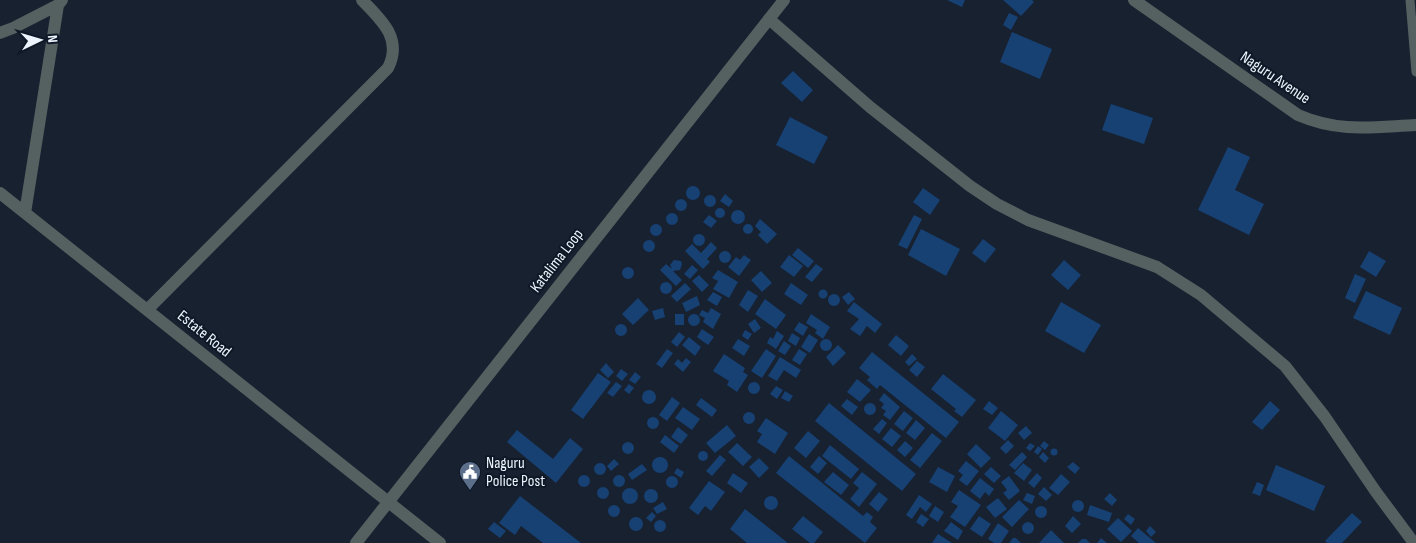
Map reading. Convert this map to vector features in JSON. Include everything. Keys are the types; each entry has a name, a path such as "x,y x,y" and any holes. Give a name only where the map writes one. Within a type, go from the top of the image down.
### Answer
{"street":[{"path":"147,310 388,68 393,58 392,38 379,18 362,0"},
{"name":"Katalima Loop","path":"356,543 784,0"},
{"name":"Naguru Avenue","path":"1134,0 1298,115 1317,123 1350,129 1416,125"},
{"path":"0,33 60,3"},
{"path":"25,213 60,3"},
{"path":"769,18 870,107 970,186 997,204 1028,220 1157,267 1201,295 1284,366 1325,417 1376,492 1414,543"},
{"name":"Estate Road","path":"0,193 440,543"}],"lane":[{"path":"1410,0 1416,72"}],"building":[{"path":"947,0 965,0 962,7"},
{"path":"1003,0 1032,0 1034,2 1021,16"},
{"path":"1009,13 1018,17 1011,30 1003,25"},
{"path":"1012,32 1052,49 1040,79 1000,62"},
{"path":"793,71 813,90 802,102 781,83"},
{"path":"1111,104 1153,118 1144,144 1102,130"},
{"path":"790,117 828,137 814,164 776,145"},
{"path":"1228,147 1250,157 1235,190 1264,204 1249,235 1198,210"},
{"path":"690,186 696,186 700,193 696,200 690,200 686,196 686,190"},
{"path":"923,188 940,200 930,215 913,202"},
{"path":"725,194 733,201 729,207 720,201"},
{"path":"710,195 716,201 710,207 704,201"},
{"path":"681,199 687,205 681,211 675,205"},
{"path":"718,208 722,208 725,213 724,217 718,218 715,215 715,211"},
{"path":"738,210 743,212 745,217 743,222 738,224 733,222 731,217 733,212"},
{"path":"672,213 678,219 672,225 666,219"},
{"path":"709,215 717,221 711,228 703,222"},
{"path":"914,215 922,219 907,249 898,245"},
{"path":"760,219 777,234 767,244 758,235 761,232 755,226"},
{"path":"656,224 662,230 656,236 650,230"},
{"path":"746,224 750,224 753,229 752,233 746,234 743,231 743,227"},
{"path":"921,229 960,249 946,276 908,255"},
{"path":"699,234 705,240 699,246 693,240"},
{"path":"983,239 996,249 985,263 972,253"},
{"path":"649,240 655,246 649,252 643,246"},
{"path":"711,242 717,248 707,259 710,262 703,269 685,251 692,244 701,253"},
{"path":"798,248 814,261 808,268 792,255"},
{"path":"723,251 727,251 731,257 727,263 723,263 719,259 719,255"},
{"path":"1369,251 1386,261 1376,277 1360,267"},
{"path":"744,255 751,260 739,276 728,267 736,257 740,260"},
{"path":"789,255 803,266 794,277 780,267"},
{"path":"674,260 681,261 682,264 680,270 673,271 682,280 676,286 660,270 666,264 672,269 670,265"},
{"path":"1064,260 1081,275 1068,290 1051,275"},
{"path":"816,264 823,269 812,282 805,277"},
{"path":"692,265 698,270 690,279 684,274"},
{"path":"628,267 634,273 628,279 622,273"},
{"path":"718,270 738,282 729,298 713,289 718,281 712,278"},
{"path":"761,271 772,283 762,292 751,280"},
{"path":"1355,274 1366,279 1355,303 1345,298"},
{"path":"699,275 709,285 702,292 692,281"},
{"path":"666,282 672,288 666,294 660,288"},
{"path":"685,283 691,289 677,302 671,296"},
{"path":"791,283 808,295 801,305 784,294"},
{"path":"748,290 758,296 748,312 739,305"},
{"path":"823,290 827,294 823,298 819,294"},
{"path":"1366,291 1402,308 1390,335 1353,318"},
{"path":"713,292 722,297 717,306 707,300"},
{"path":"849,292 855,299 848,305 842,297"},
{"path":"834,294 840,300 834,306 828,300"},
{"path":"697,296 700,305 686,312 682,303"},
{"path":"638,298 649,310 633,325 622,314"},
{"path":"765,299 786,315 776,329 755,314"},
{"path":"854,302 882,324 875,333 867,326 860,336 850,329 859,319 847,311"},
{"path":"1061,302 1101,325 1084,353 1045,331"},
{"path":"663,308 665,317 655,320 652,311"},
{"path":"711,308 721,314 713,329 703,322 705,318 699,315 702,310 708,313"},
{"path":"675,314 684,314 684,325 675,325"},
{"path":"694,314 700,320 694,326 688,320"},
{"path":"811,314 830,327 823,339 815,333 817,330 806,323"},
{"path":"755,319 761,328 754,333 748,324"},
{"path":"799,322 808,327 803,336 794,330"},
{"path":"621,324 627,330 621,336 615,330"},
{"path":"702,329 714,337 708,345 697,337"},
{"path":"745,330 752,334 748,340 742,336"},
{"path":"777,331 784,336 776,349 767,343 770,337 773,339"},
{"path":"679,332 685,337 677,347 671,342"},
{"path":"792,333 800,338 796,346 788,341"},
{"path":"809,334 818,340 810,353 801,347"},
{"path":"896,335 909,346 901,356 888,345"},
{"path":"689,337 701,347 695,356 682,345"},
{"path":"738,339 750,346 744,356 732,348"},
{"path":"826,339 832,345 826,351 820,345"},
{"path":"784,341 791,346 785,355 778,351"},
{"path":"838,345 846,353 833,366 826,357"},
{"path":"667,349 673,353 662,368 656,364"},
{"path":"766,349 776,356 762,378 751,371"},
{"path":"799,349 807,354 800,365 792,360"},
{"path":"872,352 959,422 946,438 880,385 877,389 867,380 870,377 859,368"},
{"path":"724,354 745,368 743,372 748,375 737,392 727,385 729,381 713,371"},
{"path":"912,354 917,359 909,366 905,362"},
{"path":"780,357 801,370 796,378 784,370 777,381 768,376"},
{"path":"686,358 691,362 683,372 674,364 678,359 682,363"},
{"path":"917,361 925,367 917,377 909,370"},
{"path":"606,363 614,372 608,378 600,370"},
{"path":"621,369 628,374 622,381 616,376"},
{"path":"635,372 641,377 635,384 629,380"},
{"path":"598,373 611,382 583,419 571,410"},
{"path":"943,374 976,400 962,417 954,411 956,409 931,389"},
{"path":"857,379 871,390 860,402 847,392"},
{"path":"616,382 622,386 613,397 607,393"},
{"path":"754,382 760,388 754,394 748,388"},
{"path":"629,384 634,388 629,394 624,390"},
{"path":"776,386 783,390 777,399 770,394"},
{"path":"646,390 652,390 656,397 652,404 646,404 642,400 642,394"},
{"path":"785,391 793,396 789,402 781,398"},
{"path":"884,393 900,407 890,420 883,415 886,411 881,408 884,404 879,400"},
{"path":"672,397 680,403 667,421 659,415"},
{"path":"701,398 717,410 712,417 696,405"},
{"path":"847,399 858,407 852,415 841,406"},
{"path":"989,401 998,408 992,415 983,409"},
{"path":"1270,401 1280,410 1262,430 1252,422"},
{"path":"829,403 916,474 902,491 815,421"},
{"path":"870,403 876,409 870,415 864,409"},
{"path":"683,407 700,419 692,430 675,418"},
{"path":"904,411 913,418 903,431 894,424"},
{"path":"1001,411 1018,425 1005,441 988,428"},
{"path":"749,412 755,418 749,424 743,418"},
{"path":"653,417 659,423 653,429 647,423"},
{"path":"766,418 788,433 775,454 757,442 762,434 757,431"},
{"path":"882,419 887,423 879,434 873,429"},
{"path":"916,420 925,428 915,440 906,433"},
{"path":"727,425 736,436 715,453 706,443"},
{"path":"1026,426 1032,433 1024,440 1018,433"},
{"path":"678,427 688,435 681,444 671,437"},
{"path":"891,428 901,436 892,447 882,439"},
{"path":"517,430 553,459 570,438 583,449 556,483 507,442"},
{"path":"808,431 820,441 806,458 794,448"},
{"path":"932,433 942,441 920,468 910,460"},
{"path":"665,435 679,446 674,453 660,442"},
{"path":"1008,440 1014,446 1006,454 1000,448"},
{"path":"905,441 913,448 905,457 897,450"},
{"path":"1044,441 1049,445 1045,450 1040,446"},
{"path":"628,442 634,448 628,454 622,448"},
{"path":"737,443 752,457 743,466 728,452"},
{"path":"1030,443 1035,446 1030,451 1026,448"},
{"path":"976,444 991,458 981,468 967,454"},
{"path":"830,445 859,469 851,479 822,456"},
{"path":"1038,446 1042,449 1038,455 1034,452"},
{"path":"1054,448 1058,452 1054,456 1050,452"},
{"path":"703,451 708,456 703,461 698,456"},
{"path":"1022,452 1027,457 1015,470 1009,465"},
{"path":"1043,452 1049,458 1045,463 1039,457"},
{"path":"720,455 726,460 712,476 706,471"},
{"path":"789,456 863,516 867,512 873,517 870,522 877,528 865,543 776,473"},
{"path":"819,456 827,463 818,474 810,467"},
{"path":"660,457 668,465 660,473 652,465"},
{"path":"759,458 769,468 759,478 749,467"},
{"path":"614,459 619,464 611,471 607,466"},
{"path":"966,461 979,471 967,486 959,480 963,475 958,471"},
{"path":"1073,462 1080,468 1075,474 1067,467"},
{"path":"600,463 606,469 600,475 594,469"},
{"path":"1023,463 1032,470 1024,481 1014,473"},
{"path":"642,464 647,470 632,480 628,474"},
{"path":"1276,465 1325,486 1314,511 1266,490"},
{"path":"938,467 955,476 947,492 929,482"},
{"path":"991,467 1001,476 994,483 984,474"},
{"path":"677,468 684,472 681,478 674,473"},
{"path":"833,472 849,485 841,495 824,482"},
{"path":"862,472 877,484 859,507 850,499 859,488 853,483"},
{"path":"733,473 748,483 741,493 727,483"},
{"path":"1037,473 1042,478 1034,488 1028,483"},
{"path":"1061,474 1070,482 1058,495 1049,488"},
{"path":"584,475 590,481 584,487 578,481"},
{"path":"619,475 625,481 619,487 613,481"},
{"path":"672,476 678,482 672,488 666,482"},
{"path":"1009,476 1020,491 1009,500 1003,493 1007,490 1001,482"},
{"path":"980,478 994,489 989,496 985,492 980,499 970,491"},
{"path":"709,481 725,492 711,511 705,506 698,515 689,508"},
{"path":"1257,482 1264,485 1260,496 1252,493"},
{"path":"603,487 609,493 603,499 597,493"},
{"path":"1044,487 1052,495 1046,501 1038,494"},
{"path":"630,488 636,490 638,496 636,502 630,504 624,502 622,496 624,490"},
{"path":"651,489 656,491 658,496 656,501 651,503 646,501 644,496 646,491"},
{"path":"959,490 981,505 965,527 950,517 958,506 951,502"},
{"path":"879,492 888,499 878,512 869,504"},
{"path":"1027,493 1035,496 1032,504 1023,500"},
{"path":"1110,493 1117,500 1112,506 1104,499"},
{"path":"919,495 932,504 926,512 920,507 912,519 906,515"},
{"path":"520,496 581,543 543,543 521,526 515,535 499,523"},
{"path":"771,496 776,498 778,503 776,508 771,510 766,508 764,503 766,498"},
{"path":"998,498 1007,509 995,518 986,507"},
{"path":"1019,500 1029,509 1012,527 1002,517"},
{"path":"1076,500 1080,500 1084,506 1080,512 1076,512 1072,508 1072,504"},
{"path":"663,502 667,509 657,514 653,508"},
{"path":"614,505 620,511 614,517 608,511"},
{"path":"1090,505 1112,513 1109,522 1087,515"},
{"path":"935,506 944,512 938,522 929,516"},
{"path":"1041,506 1047,512 1041,518 1035,512"},
{"path":"745,509 788,543 747,543 730,529"},
{"path":"652,512 656,516 651,522 646,518"},
{"path":"1352,513 1362,522 1342,543 1327,543 1325,541"},
{"path":"921,514 929,519 923,527 916,522"},
{"path":"1128,514 1135,519 1131,525 1124,519"},
{"path":"803,516 823,532 814,543 810,543 792,529"},
{"path":"979,516 991,524 982,537 970,529"},
{"path":"1073,516 1081,524 1072,533 1065,526"},
{"path":"633,517 639,517 643,524 639,531 633,531 629,527 629,521"},
{"path":"1118,518 1132,531 1121,542 1107,529"},
{"path":"660,520 666,526 660,532 654,526"},
{"path":"494,522 506,531 500,538 488,529"},
{"path":"951,522 963,531 958,540 944,531"},
{"path":"1028,522 1034,528 1028,534 1022,528"},
{"path":"998,523 1009,531 1001,543 994,543 988,539"},
{"path":"1150,526 1156,532 1151,537 1146,531"},
{"path":"1138,528 1156,543 1139,543 1131,536"},
{"path":"1051,530 1064,543 1039,543"},
{"path":"938,534 952,543 932,543"},
{"path":"1013,538 1016,538 1021,543 1009,543"},
{"path":"1101,538 1107,543 1097,543"},
{"path":"1082,539 1086,539 1090,543 1078,543"}],"place":[{"name":"Naguru Police Post","path":"470,491"}]}
